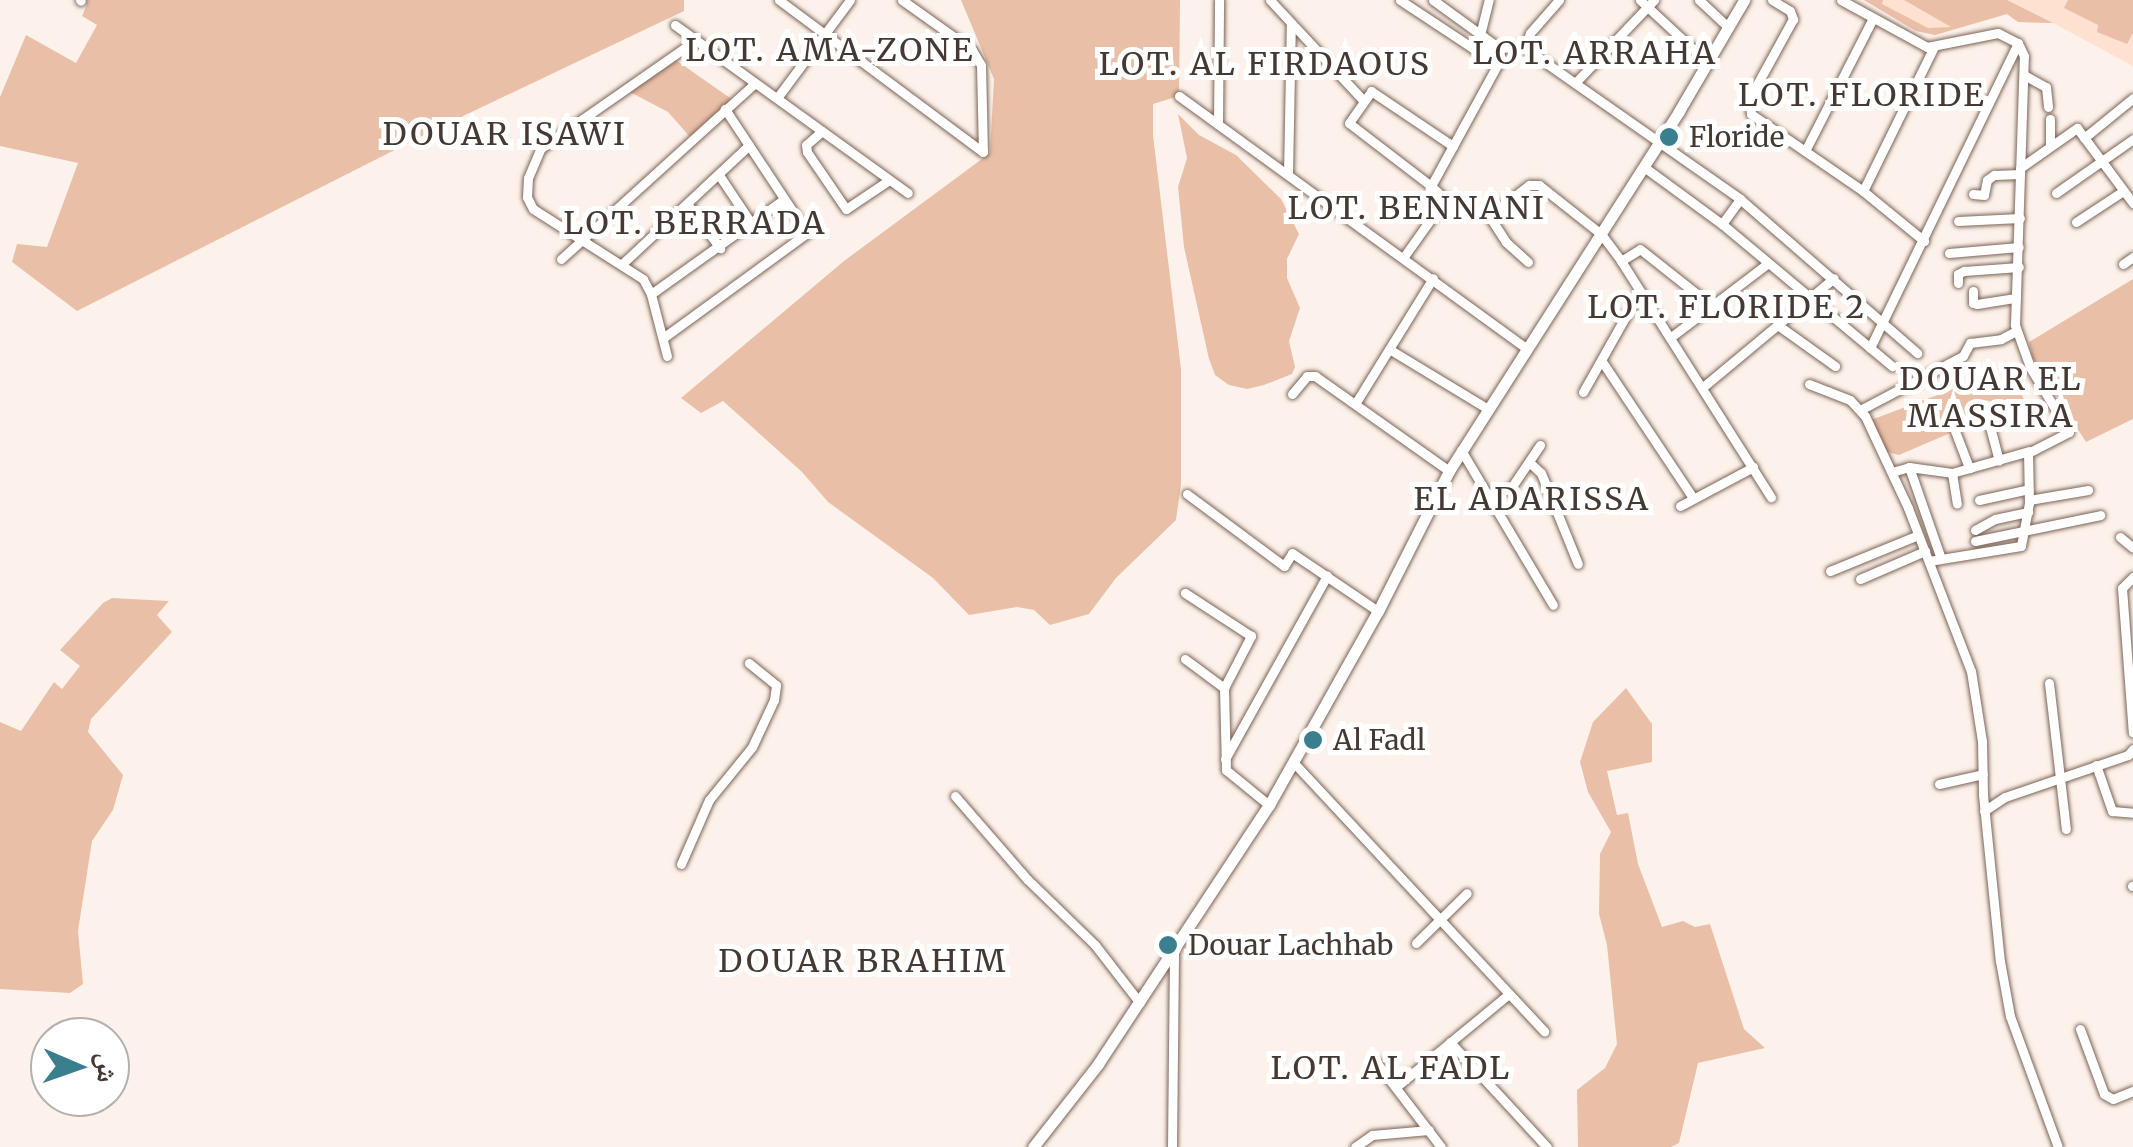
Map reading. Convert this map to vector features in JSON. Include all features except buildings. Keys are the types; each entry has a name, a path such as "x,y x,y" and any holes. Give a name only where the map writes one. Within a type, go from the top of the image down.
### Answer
{"street":[{"path":"779,0 983,152 981,64 972,50 902,0"},
{"path":"776,98 850,0"},
{"path":"1218,124 1220,0"},
{"path":"1270,0 1363,100"},
{"path":"1400,0 1477,51 1526,46 1740,199 1917,353"},
{"path":"1433,0 1500,48"},
{"path":"1481,32 1489,0"},
{"path":"1526,46 1530,33 1559,0"},
{"path":"1699,0 1728,27"},
{"path":"1033,1147 1140,1002 1269,805 1378,611 1448,471 1660,142 1744,0"},
{"path":"1772,0 1790,11 1792,19 1747,107 1863,191 1924,241"},
{"path":"1841,0 1913,41 1934,47 1998,33 2018,43 2024,56 2024,75 2016,331 2030,367 2069,430 2029,452 1952,473 1909,467 1892,472"},
{"path":"1575,84 1647,2 1708,63"},
{"path":"1805,151 1874,18"},
{"path":"1288,174 1291,24"},
{"path":"675,25 908,193"},
{"path":"667,356 652,294 643,279 533,209 527,197 532,161 541,148 696,40"},
{"path":"1870,348 2018,43"},
{"path":"1863,191 1934,47"},
{"path":"1431,186 1498,62 1500,48"},
{"path":"2024,75 2046,88 2048,107"},
{"path":"561,259 756,83"},
{"path":"1403,258 1445,199 1349,123 1371,91 1453,146"},
{"path":"1179,96 1526,348"},
{"path":"2084,138 2133,98"},
{"path":"663,338 807,233 725,109"},
{"path":"2050,119 2050,146"},
{"path":"1974,194 1984,195 1987,180 2020,171 2076,128 2133,203"},
{"path":"822,131 806,144 806,152 846,209 890,180"},
{"path":"2056,193 2133,139"},
{"path":"622,264 749,146"},
{"path":"1644,167 1722,224 1892,366"},
{"path":"719,176 751,223"},
{"path":"1528,262 1506,242 1489,216 1530,185 1548,190 1601,234 1771,497"},
{"path":"2076,222 2124,191"},
{"path":"652,294 784,199"},
{"path":"1722,224 1740,199"},
{"path":"688,205 720,248"},
{"path":"1958,221 2020,218"},
{"path":"1949,254 2019,247"},
{"path":"1621,261 1640,250 1712,306"},
{"path":"2123,264 2133,257"},
{"path":"1671,337 1768,263"},
{"path":"1958,284 1958,274 1964,271 2018,267"},
{"path":"1355,404 1433,278"},
{"path":"1702,388 1834,278"},
{"path":"1973,290 1973,303 1978,304 2016,298"},
{"path":"1583,392 1603,363 1640,291"},
{"path":"1780,326 1835,366"},
{"path":"1860,410 1964,356 1970,343 2016,331"},
{"path":"1389,349 1488,409"},
{"path":"1603,363 1693,498"},
{"path":"1292,394 1307,376 1315,376 1448,471"},
{"path":"1809,384 1850,400 1860,410 1892,472 1974,678 1984,811 2010,1016 2058,1147"},
{"path":"1988,418 1999,461"},
{"path":"1956,431 1970,468"},
{"path":"1486,497 1511,488 1540,445"},
{"path":"1461,450 1553,605"},
{"path":"1860,579 1927,556 1942,559 2014,549 2026,541 2029,452"},
{"path":"1529,462 1540,473 1578,564"},
{"path":"1680,506 1754,467"},
{"path":"1909,467 1942,559"},
{"path":"1952,473 1957,504"},
{"path":"1980,500 2088,490"},
{"path":"1187,494 1284,566 1292,554 1378,611"},
{"path":"2028,512 1996,518 1975,535 2026,532 2100,515"},
{"path":"1830,571 1918,534"},
{"path":"2120,537 2133,548"},
{"path":"1225,759 1326,576"},
{"path":"2133,577 2122,588 2133,732"},
{"path":"2122,588 2133,598"},
{"path":"1186,593 1250,636 1224,688 1226,770 1269,805"},
{"path":"1184,659 1224,688"},
{"path":"680,864 708,800 752,747 774,700 776,686 749,662"},
{"path":"2048,683 2066,829"},
{"path":"1984,811 2005,797 2131,752"},
{"path":"1294,763 1544,1031"},
{"path":"2096,764 2112,812 2133,813"},
{"path":"1939,784 1983,774"},
{"path":"955,796 1026,879 1095,945 1140,1002"},
{"path":"1416,943 1467,893"},
{"path":"1172,1147 1174,952"},
{"path":"1396,1087 1510,994"},
{"path":"2080,1029 2106,1097 2133,1090"},
{"path":"1450,1042 1546,1147"},
{"path":"1376,1062 1441,1147"},
{"path":"1354,1147 1372,1135 1428,1130"}],"shaded area":[{"path":"79,0 684,0 684,11 440,127 77,311 12,262 17,244 47,247 78,163 0,146 0,97 26,35 76,63 97,25 82,16 87,4"},
{"path":"961,0 1180,0 1179,96 1153,104 1153,135 1181,369 1181,484 1176,520 1116,578 1089,614 1050,625 1034,610 1017,607 969,615 933,578 828,502 802,472 723,401 701,413 681,398 844,261 990,153 994,79"},
{"path":"1864,0 2133,0 2133,66 2053,23 2018,22 2007,14 1935,35 1916,31"},
{"path":"1864,0 1883,0 1882,4 1928,28 1951,27 1904,0 2007,0 2053,23 2018,22 2007,14 1935,35 1916,31"},
{"path":"2068,0 2133,0 2133,33 2127,44 2097,32 2098,25 2064,8"},
{"path":"670,56 733,100 691,138 668,112 628,91"},
{"path":"1178,114 1199,135 1236,155 1281,199 1299,234 1287,259 1287,278 1300,308 1289,341 1295,367 1292,374 1264,385 1247,389 1229,385 1215,375 1209,359 1184,247 1178,187 1187,158"},
{"path":"2133,279 2133,419 2086,442 2033,359 2029,342"},
{"path":"1964,385 1969,389 2003,391 2018,388 2025,401 1899,455 1887,452 1871,420"},
{"path":"112,598 169,601 157,615 172,632 91,719 88,732 123,775 113,810 92,841 78,931 83,984 70,993 0,989 0,722 21,731 54,682 62,689 80,666 60,650"},
{"path":"1626,688 1652,724 1652,762 1607,771 1617,815 1628,813 1638,864 1662,927 1683,921 1695,927 1710,924 1744,1029 1765,1048 1698,1063 1679,1143 1671,1147 1578,1147 1577,1090 1605,1068 1617,1044 1607,945 1599,914 1600,854 1611,832 1588,792 1580,762 1593,722"}],"place":[{"name":"Floride","path":"1669,137"},
{"name":"Al Fadl","path":"1313,740"},
{"name":"Douar Lachhab","path":"1168,945"}],"district":[{"name":"LOT. AMA-ZONE","path":"830,50"},
{"name":"LOT. ARRAHA","path":"1595,53"},
{"name":"LOT. AL FIRDAOUS","path":"1265,64"},
{"name":"LOT. FLORIDE","path":"1862,95"},
{"name":"DOUAR ISAWI","path":"505,134"},
{"name":"LOT. BENNANI","path":"1417,208"},
{"name":"LOT. BERRADA","path":"695,223"},
{"name":"LOT. FLORIDE 2","path":"1727,307"},
{"name":"DOUAR EL MASSIRA","path":"1991,398"},
{"name":"EL ADARISSA","path":"1532,499"},
{"name":"DOUAR BRAHIM","path":"863,961"},
{"name":"LOT. AL FADL","path":"1391,1068"}]}
